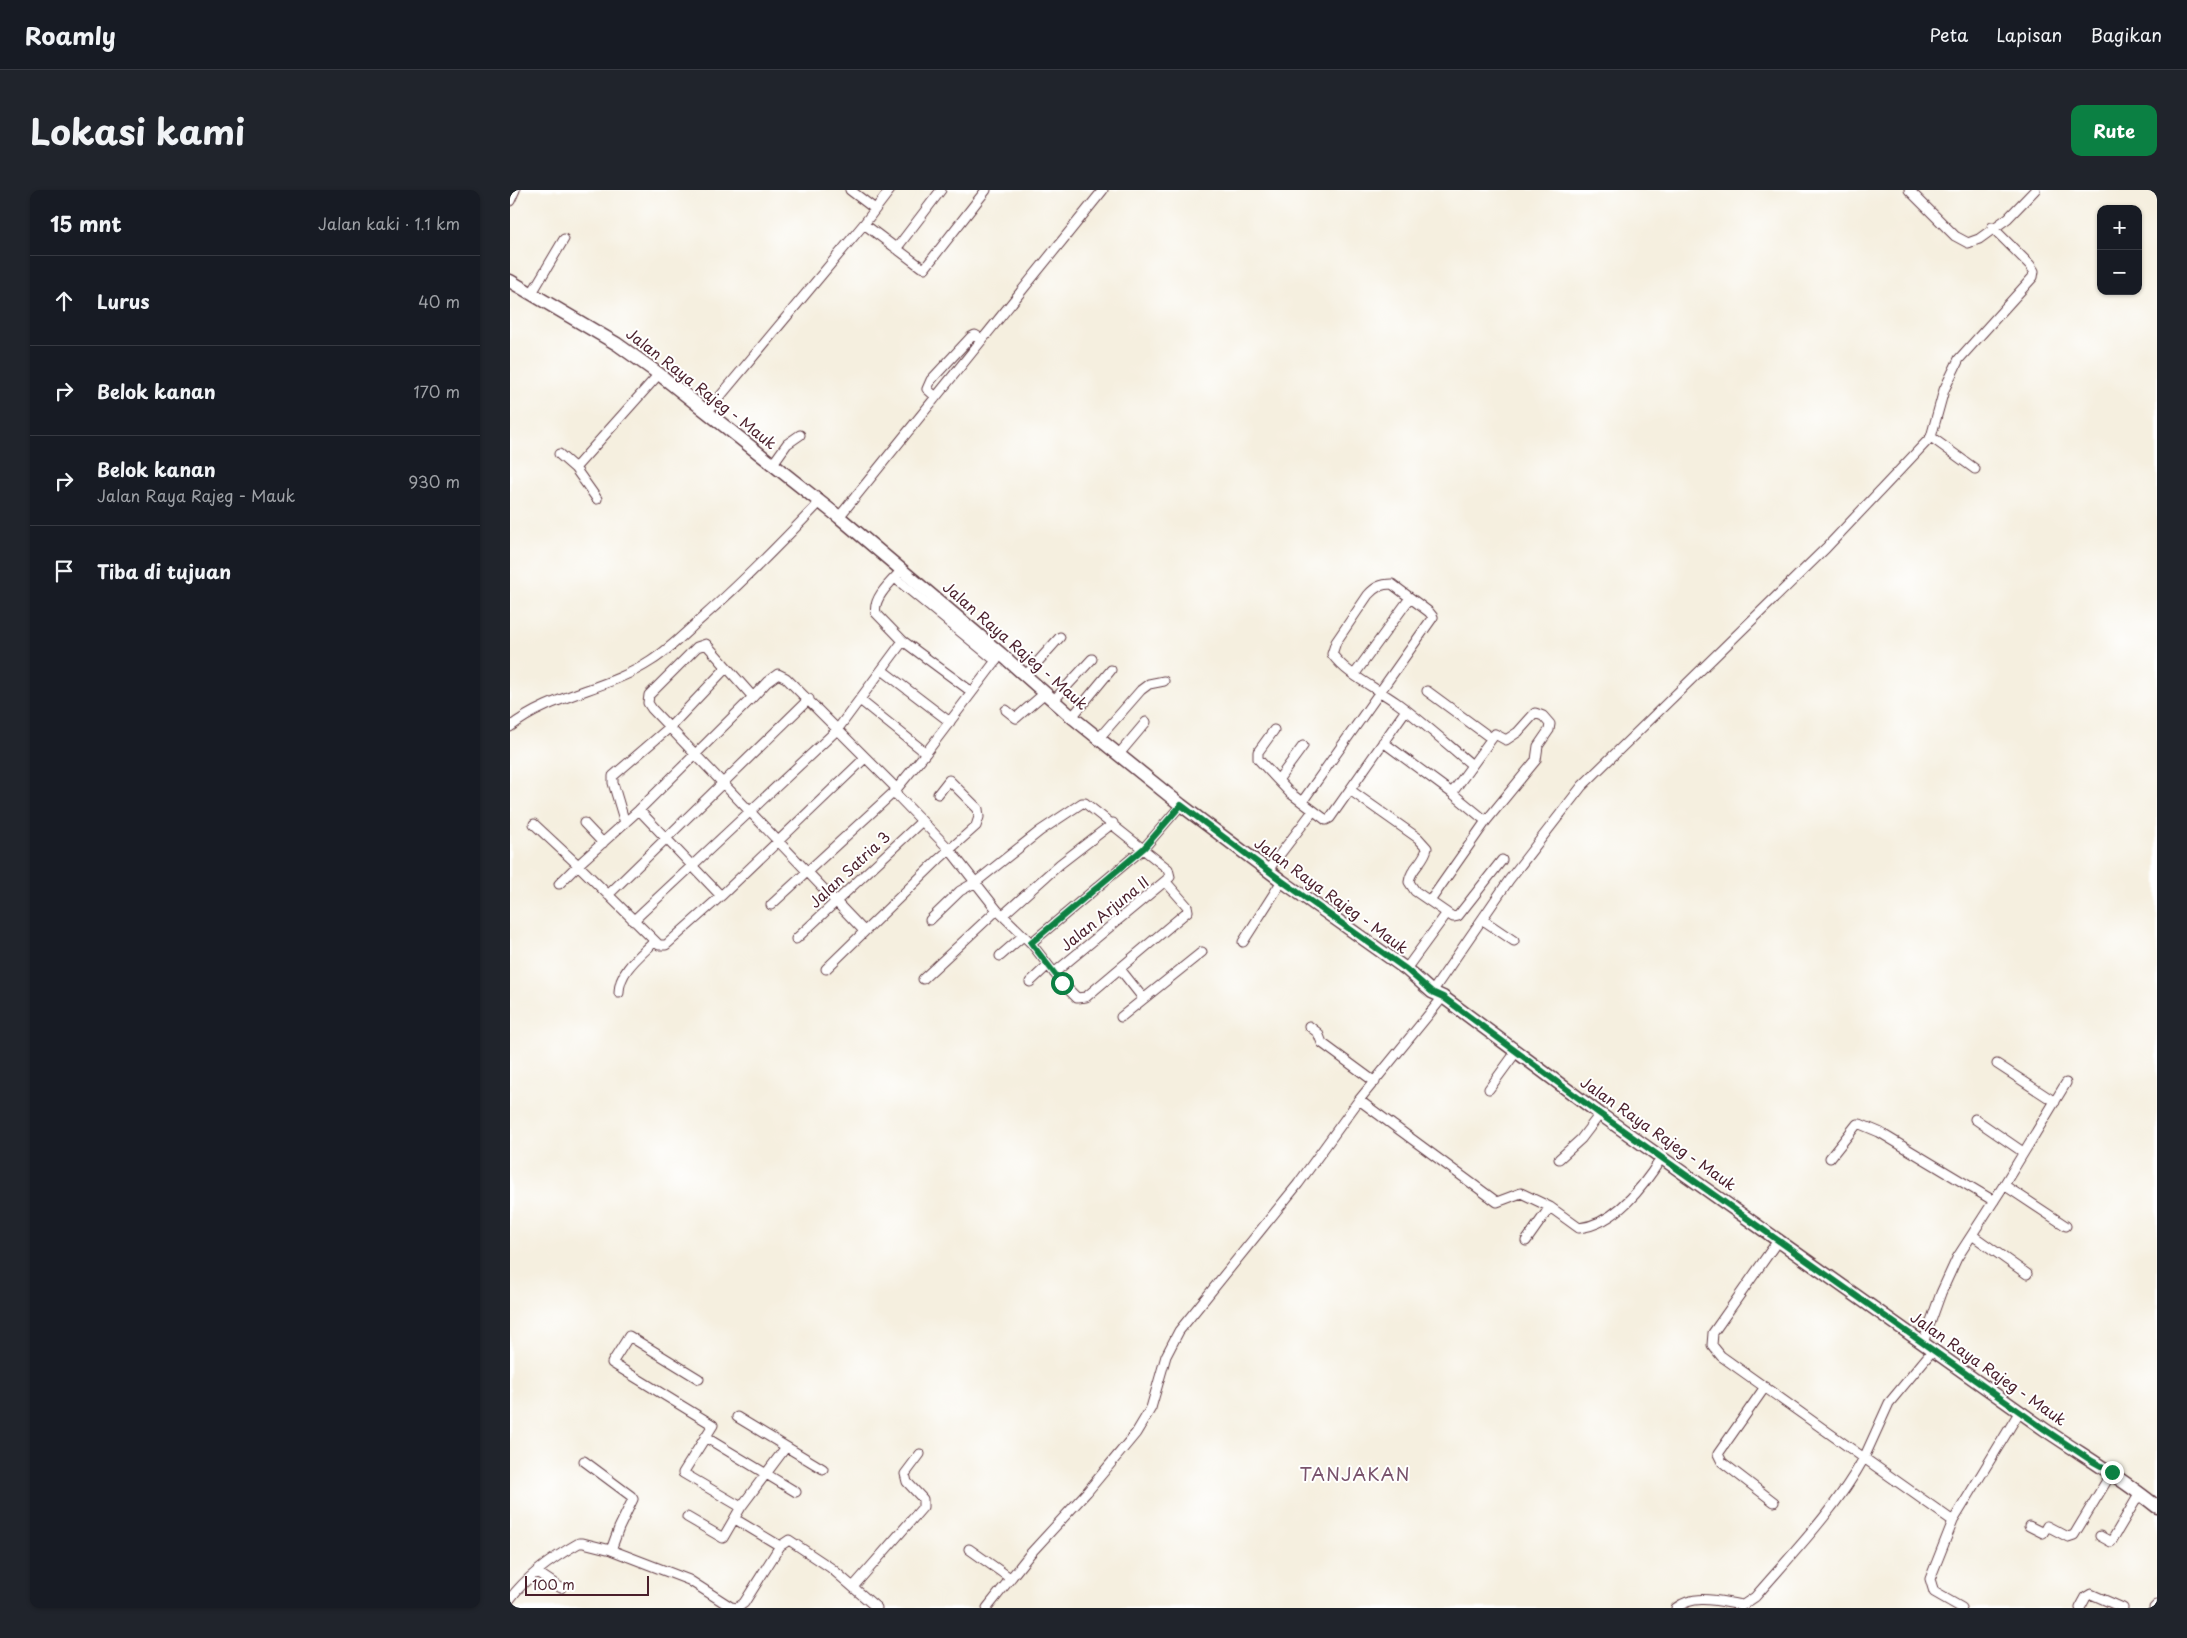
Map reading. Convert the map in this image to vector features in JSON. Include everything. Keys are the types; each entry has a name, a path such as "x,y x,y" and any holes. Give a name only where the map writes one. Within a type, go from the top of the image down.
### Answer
{"main road":[{"name":"Jalan Raya Rajeg - Mauk","path":"510,281 532,292 617,344 659,374 820,502 899,574 998,658 1025,676 1072,717 1181,805 1282,881 1406,969 1438,995 1600,1114 1779,1239 1928,1347 2092,1461 2112,1472 2157,1507"}],"street":[{"path":"510,201 515,190"},
{"path":"850,190 875,209"},
{"path":"707,412 864,224 890,190"},
{"path":"896,249 941,190"},
{"path":"864,224 896,249 925,268 986,190"},
{"path":"839,518 1103,190"},
{"path":"1909,190 1963,242 1972,242 2008,218 2034,190"},
{"path":"987,1608 1010,1578 1136,1433 1151,1408 1166,1356 1179,1331 1298,1184 1359,1100 1375,1082 1438,995 1483,920 1515,872 1582,786 1826,548 1931,437 1944,390 1955,366 1974,341 2033,277 2034,271 2030,265 1992,227"},
{"path":"532,292 564,239"},
{"path":"936,397 927,389 931,380 971,337 976,335 982,339"},
{"path":"575,468 659,374"},
{"path":"772,465 787,444 800,435"},
{"path":"1931,437 1975,469"},
{"path":"559,454 575,468 598,499"},
{"path":"510,727 520,719 545,706 573,694 614,681 651,662 720,602 820,502"},
{"path":"899,574 878,600 875,608 876,613 903,641 972,692"},
{"path":"1302,802 1379,691 1433,617 1392,584 1384,584 1368,595 1332,650 1332,654 1335,659 1354,675 1379,691 1406,710 1472,765"},
{"path":"1354,675 1410,598"},
{"path":"1025,676 1060,637"},
{"path":"633,922 837,730 903,641"},
{"path":"753,697 709,646 702,645 653,689 649,695 648,703 777,842 864,931"},
{"path":"771,904 895,790 926,753 998,658"},
{"path":"1006,710 1016,718 1049,697 1092,659"},
{"path":"625,823 612,783 614,776 670,727 726,668"},
{"path":"882,670 950,722"},
{"path":"1072,717 1111,670"},
{"path":"559,884 696,755 772,677 778,674 786,678 809,699 895,790 950,850 1000,913 1031,943 1050,970 1071,993 1080,998 1086,997 1188,912 1188,906 1166,882"},
{"path":"1099,738 1141,690 1149,684 1164,682"},
{"path":"1427,691 1491,738"},
{"path":"608,895 809,699"},
{"path":"860,700 926,753"},
{"path":"1274,730 1257,756 1278,780 1302,802 1326,820 1350,790 1406,710"},
{"path":"1430,901 1486,821 1536,760 1538,746 1549,730 1550,724 1543,716 1534,713 1518,732 1506,740 1497,734 1491,738 1452,793"},
{"path":"1119,754 1146,722"},
{"path":"1383,742 1452,793 1486,821"},
{"path":"1278,780 1303,746"},
{"path":"534,824 578,865 654,942 660,946 666,945 865,758"},
{"path":"826,969 976,826 979,820 979,813 975,806 950,780 938,794"},
{"path":"1350,790 1426,845 1426,853 1412,873 1409,882 1415,891 1453,917 1458,916 1502,860"},
{"path":"930,920 960,891 976,882 1040,831 1082,803 1090,805 1144,848"},
{"path":"1031,943 1144,848 1181,805"},
{"path":"639,810 720,896"},
{"path":"1268,870 1313,811"},
{"name":"Jalan Satria 3","path":"796,940 922,821"},
{"path":"584,823 603,843"},
{"path":"923,979 1000,913 1113,823"},
{"name":"Jalan Arjuna II","path":"1030,982 1050,970 1166,882 1170,873 1144,848"},
{"path":"1243,942 1282,881"},
{"path":"1406,969 1447,913"},
{"path":"1483,920 1514,941"},
{"path":"1000,956 1023,936"},
{"path":"619,993 620,981 624,974 654,942"},
{"path":"1121,1017 1202,952"},
{"path":"1120,969 1143,998"},
{"path":"1309,1026 1318,1033 1322,1042 1375,1082"},
{"path":"1489,1088 1516,1052"},
{"path":"1997,1064 2055,1102"},
{"path":"1676,1608 1684,1602 1700,1598 1743,1605 1755,1598 1833,1506 1853,1479 1889,1403 1928,1347 1948,1276 2066,1082"},
{"path":"1359,1100 1497,1202 1521,1193 1550,1207 1579,1228 1598,1223 1636,1195 1662,1157"},
{"path":"1559,1159 1581,1139 1600,1114"},
{"path":"1975,1119 2023,1152"},
{"path":"1830,1158 1857,1124 1860,1124 1879,1132 1994,1202"},
{"path":"2004,1185 2066,1226"},
{"path":"1526,1241 1550,1207"},
{"path":"1972,1236 2027,1274"},
{"path":"1779,1239 1713,1333 1712,1345 1720,1356 1953,1521"},
{"path":"700,1379 629,1336 612,1363 713,1425 683,1473 741,1507"},
{"path":"1765,1387 1718,1454 1722,1462 1774,1502"},
{"path":"1962,1608 1934,1592 1930,1579 1953,1521 2020,1411"},
{"path":"738,1417 823,1469"},
{"path":"705,1437 796,1492"},
{"path":"687,1517 723,1538 741,1507 786,1447"},
{"path":"853,1587 923,1507 923,1499 905,1478 906,1469 920,1454"},
{"path":"584,1461 632,1496 633,1499 619,1528 612,1550"},
{"path":"2029,1526 2043,1533 2047,1526 2068,1537 2074,1535 2112,1472"},
{"path":"2100,1536 2111,1542 2140,1493"},
{"path":"735,1519 780,1546"},
{"path":"510,1599 537,1572 579,1543 612,1550 689,1580 731,1607 737,1608 744,1603 780,1546 789,1540 832,1568 877,1608"},
{"path":"969,1549 1010,1578"},
{"path":"537,1572 561,1588"},
{"path":"2080,1608 2086,1597 2092,1594 2123,1608"},
{"path":"2154,1608 2157,1605"}],"district":[{"name":"TANJAKAN","path":"1355,1475"}],"route":[{"path":"1062,983 1031,943 1144,848 1181,805 1282,881 1406,969 1432,992 1443,997 1600,1114 1779,1239 2044,1429 2112,1472"}]}
